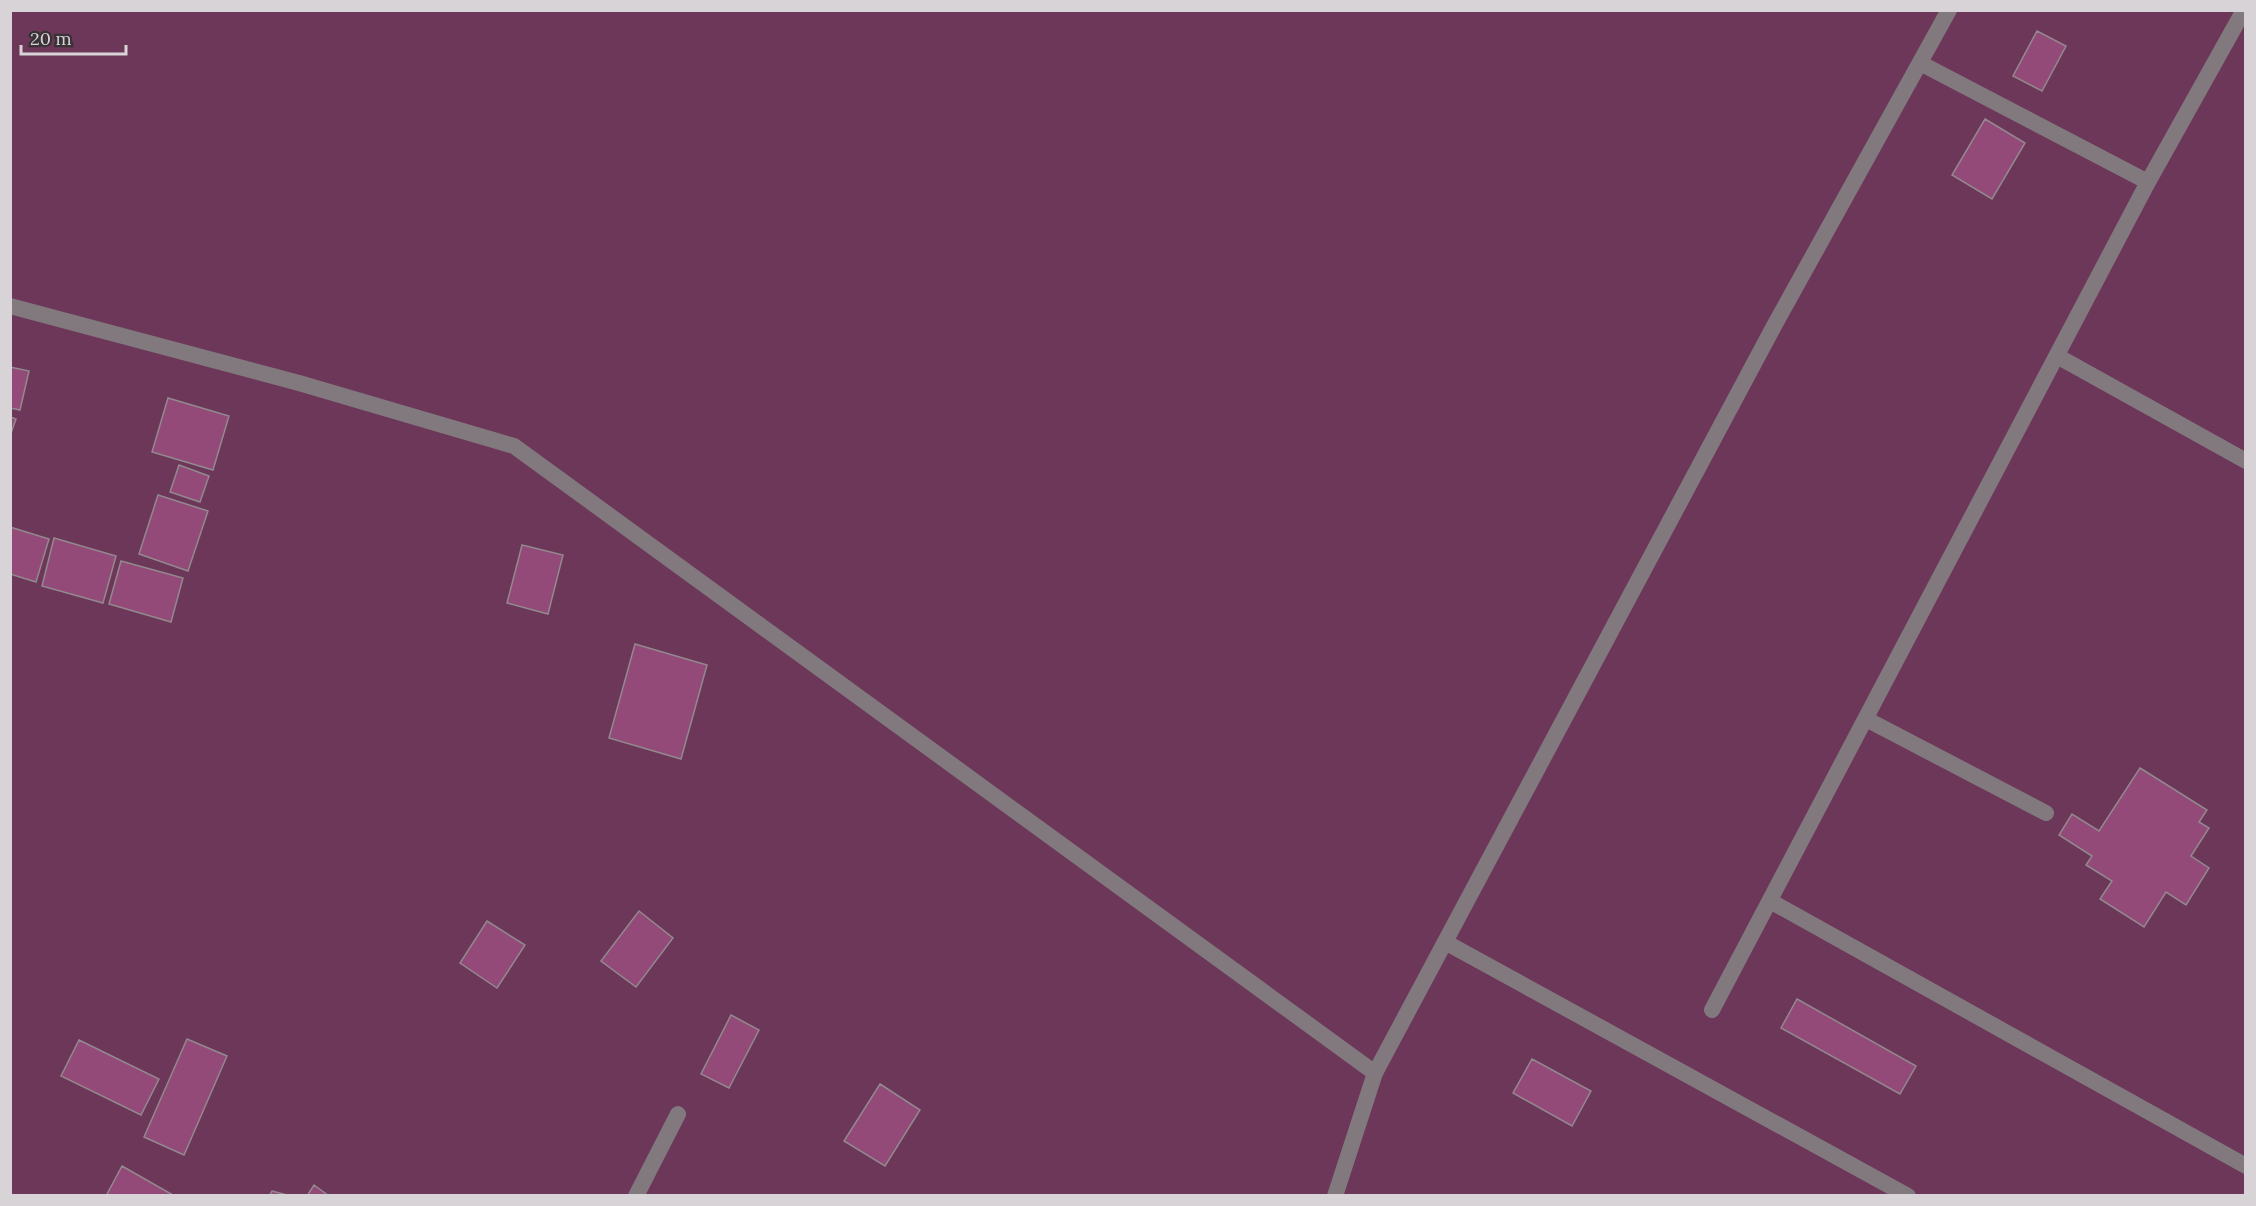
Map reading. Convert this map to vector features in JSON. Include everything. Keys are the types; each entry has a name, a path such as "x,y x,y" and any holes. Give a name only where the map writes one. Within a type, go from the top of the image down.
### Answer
{"street":[{"path":"1335,1196 1375,1073 1774,326 1949,10"},
{"path":"1713,1010 2148,182 2244,10"},
{"path":"1920,63 2148,182"},
{"path":"10,306 299,383 514,446 1375,1073"},
{"path":"2057,356 2246,461"},
{"path":"1866,719 2046,813"},
{"path":"1770,901 2246,1166"},
{"path":"1445,942 1908,1196"},
{"path":"636,1196 678,1114"}],"shaded area":[{"path":"11,11 2245,11 2245,1195 11,1195"}],"building":[{"path":"2037,31 2066,46 2042,91 2013,76"},
{"path":"1985,119 2025,143 1992,199 1952,175"},
{"path":"10,367 29,371 20,410 10,408"},
{"path":"168,398 229,416 213,470 152,452"},
{"path":"10,417 16,419 10,436"},
{"path":"179,465 209,476 200,502 170,492"},
{"path":"158,495 208,511 188,571 139,554"},
{"path":"10,527 49,539 36,582 10,574"},
{"path":"54,538 116,556 103,603 42,586"},
{"path":"522,545 563,555 548,614 507,603"},
{"path":"121,561 183,578 171,622 109,604"},
{"path":"635,644 707,665 681,759 609,738"},
{"path":"2140,768 2207,810 2199,822 2209,828 2191,856 2209,868 2186,905 2166,892 2144,927 2100,899 2112,881 2086,865 2092,856 2059,835 2072,814 2099,831"},
{"path":"639,911 673,938 636,987 601,961"},
{"path":"487,921 525,945 497,988 460,963"},
{"path":"1797,999 1916,1066 1900,1094 1781,1028"},
{"path":"731,1015 759,1030 729,1088 701,1074"},
{"path":"187,1039 227,1056 184,1155 144,1137"},
{"path":"79,1040 159,1079 141,1115 61,1076"},
{"path":"1532,1059 1591,1091 1572,1126 1513,1093"},
{"path":"880,1084 920,1110 885,1166 844,1141"},
{"path":"122,1166 173,1195 106,1196"},
{"path":"314,1185 329,1196 307,1196"},
{"path":"272,1191 291,1196 269,1196"}]}
